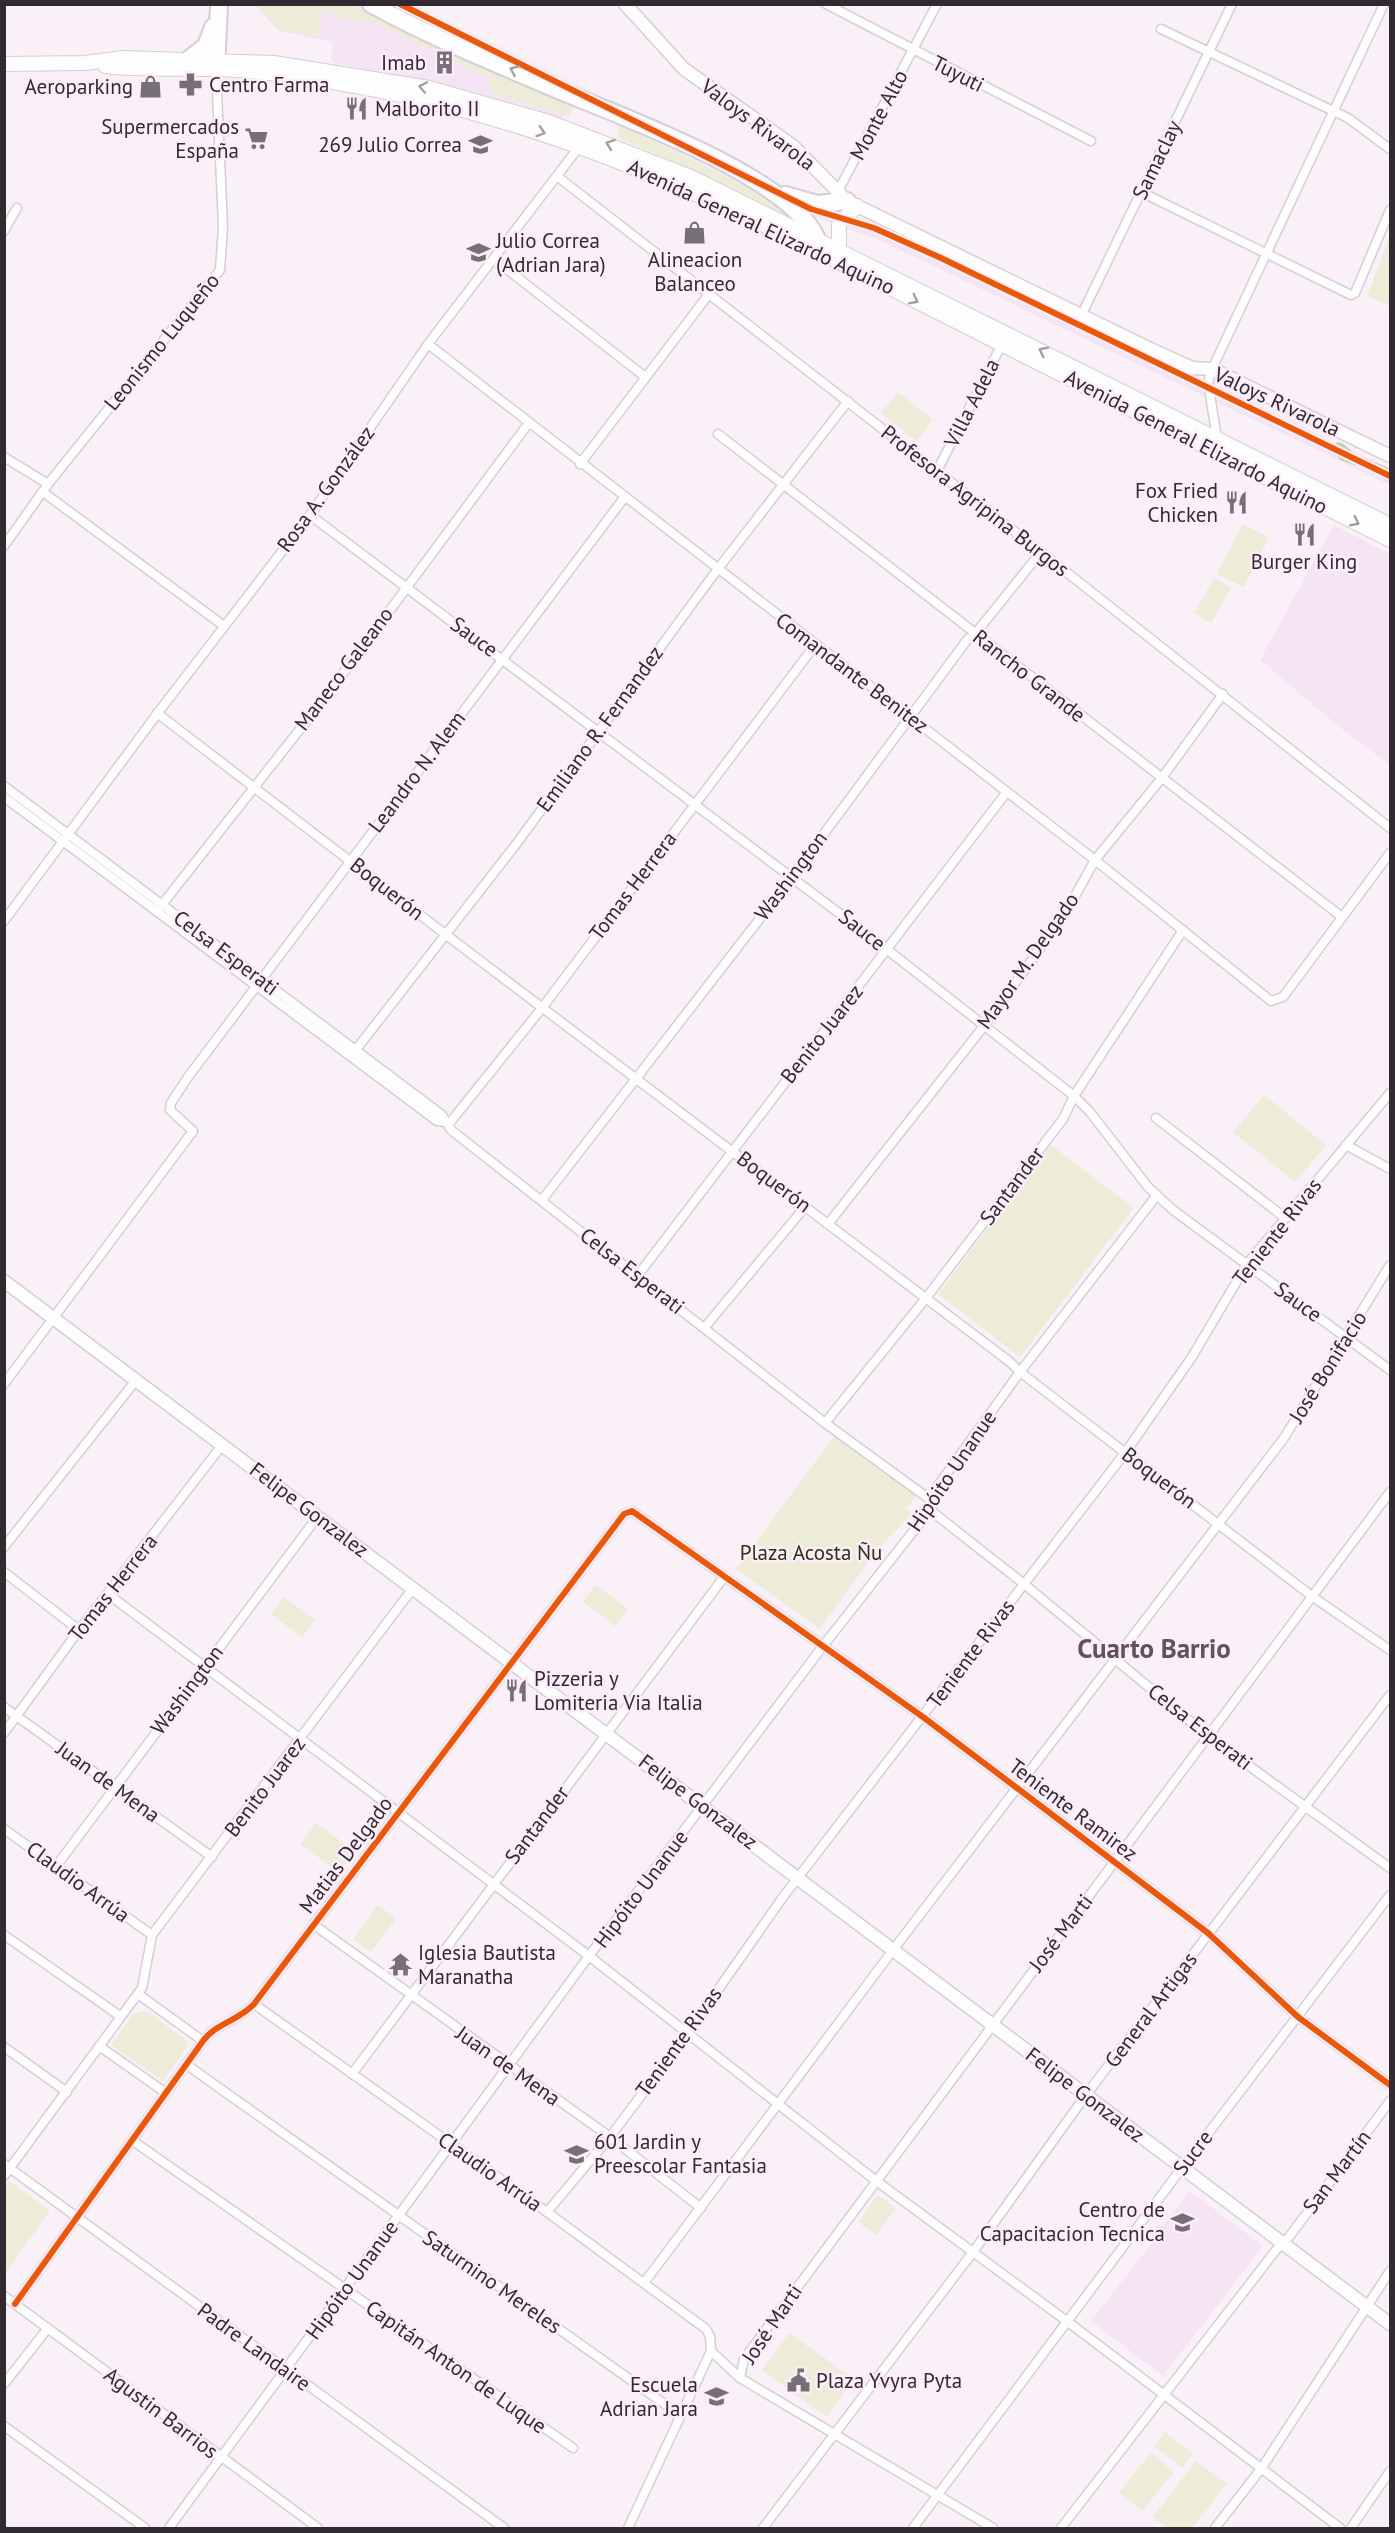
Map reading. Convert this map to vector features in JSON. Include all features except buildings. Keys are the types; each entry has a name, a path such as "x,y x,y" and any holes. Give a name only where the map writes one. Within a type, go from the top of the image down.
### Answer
{"highway":[{"path":"371,4 681,143 775,193 796,208 816,237"},
{"path":"189,59 206,46 219,8"},
{"path":"217,64 219,8"},
{"path":"775,193 817,204 847,200"}],"main road":[{"name":"Avenida General Elizardo Aquino","path":"4,64 85,63 124,58 189,59 217,64"},
{"name":"Avenida General Elizardo Aquino","path":"85,63 123,68 274,63 381,85 584,140 691,177 816,237 1005,339 1390,540"},
{"name":"Avenida General Elizardo Aquino","path":"584,140 1217,438 1390,525"},
{"path":"839,249 839,224 847,200"}],"street":[{"name":"Valoys Rivarola","path":"625,4 684,69 793,146 847,200 1081,316 1192,368 1212,369 1390,456"},
{"name":"Tuyuti","path":"826,4 1091,141"},
{"name":"Monte Alto","path":"847,200 913,51 937,4"},
{"name":"Samaclay","path":"1081,316 1232,4"},
{"path":"1217,438 1208,383 1212,369 1384,4"},
{"path":"1161,29 1359,125 1390,149"},
{"name":"Leonismo Luqueño","path":"4,546 46,488 220,270 223,227 217,64"},
{"name":"Rosa A. González","path":"4,921 158,713 310,515 428,344 495,260 584,140"},
{"name":"Profesora Agripina Burgos","path":"558,177 1223,694 1390,828"},
{"path":"1141,192 1350,294 1355,293 1390,210"},
{"path":"4,231 17,208"},
{"path":"495,260 644,376"},
{"path":"580,464 644,376 709,294"},
{"name":"Villa Adela","path":"937,471 1005,339"},
{"name":"Comandante Benitez","path":"428,344 528,424 1095,860 1267,998 1276,1001 1283,997 1342,917"},
{"name":"Emiliano R. Fernandez","path":"353,1053 598,732 782,484 848,401"},
{"name":"Maneco Galeano","path":"160,908 330,691 528,424"},
{"name":"Rancho Grande","path":"718,434 1342,917"},
{"path":"4,457 224,626"},
{"name":"Leandro N. Alem","path":"54,1318 194,1131 170,1112 170,1105 258,982 624,498"},
{"name":"Sauce","path":"310,515 792,877 1074,1096 1157,1195 1390,1370"},
{"name":"Washington","path":"542,1200 792,877 967,640 975,634 1041,552"},
{"name":"Tomas Herrera","path":"446,1124 542,1008 815,645"},
{"name":"Mayor M. Delgado","path":"828,1224 984,1026 1065,914 1095,860 1161,779 1223,694"},
{"name":"Boquerón","path":"158,713 542,1008 1010,1362 1313,1597 1390,1650"},
{"name":"Celsa Esperati","path":"4,786 67,838 353,1053 437,1121 446,1124 705,1327 931,1506 1208,1736 1390,1868"},
{"name":"Benito Juarez","path":"638,1275 1006,793"},
{"name":"Celsa Esperati","path":"4,797 67,838"},
{"path":"1342,917 1390,853"},
{"name":"Santander","path":"823,1421 926,1298 1064,1119 1074,1096 1183,930"},
{"name":"Teniente Rivas","path":"547,2212 610,2137 687,2034 798,1878 1125,1452 1192,1357 1247,1264 1390,1093"},
{"path":"1156,1118 1284,1217"},
{"path":"1346,1145 1390,1169"},
{"name":"Hipóito Unanue","path":"169,2529 589,1956 931,1506 937,1487 1020,1372 1157,1195"},
{"path":"705,1327 805,1207"},
{"name":"José Bonifacio","path":"644,2283 893,1950 1116,1661 1284,1438 1390,1265"},
{"name":"Felipe Gonzalez","path":"4,1281 704,1806 1181,2169 1390,2324"},
{"path":"4,1384 54,1318"},
{"path":"4,1547 137,1379"},
{"name":"Tomas Herrera","path":"4,1733 79,1630 223,1444"},
{"name":"José Marti","path":"740,2379 744,2360 875,2180 1390,1492"},
{"name":"Matias Delgado","path":"15,2304 134,2140 203,2040 210,2032 246,2012 254,2004 626,1512 636,1512 724,1577"},
{"name":"Washington","path":"57,1865 318,1516"},
{"path":"4,1572 79,1630"},
{"name":"Santander","path":"352,2074 491,1885 724,1577"},
{"name":"Teniente Ramirez","path":"724,1577 923,1717 1208,1933 1298,2017 1390,2085"},
{"name":"Benito Juarez","path":"138,1994 142,1988 152,1935 413,1588"},
{"path":"108,1594 491,1885 589,1956 875,2180 1068,2322 1340,2529"},
{"name":"General Artigas","path":"763,2529 973,2252 1086,2095 1208,1933 1308,1807 1390,1695"},
{"name":"Juan de Mena","path":"4,1707 212,1857"},
{"name":"Claudio Arrúa","path":"4,1829 152,1935"},
{"name":"Sucre","path":"913,2529 1181,2169 1390,1895"},
{"name":"Juan de Mena","path":"314,1925 410,1996 610,2137 701,2208"},
{"path":"4,1935 120,2016"},
{"path":"6,2169 67,2092 138,1994 203,2040"},
{"name":"Claudio Arrúa","path":"254,2004 699,2322 710,2336 711,2351"},
{"path":"99,2046 166,2093"},
{"path":"4,2047 67,2092"},
{"name":"Saturnino Mereles","path":"187,2065 680,2415"},
{"name":"San Martín","path":"1061,2529 1390,2101"},
{"name":"Capitán Anton de Luque","path":"134,2140 573,2448"},
{"name":"Padre Landaire","path":"6,2169 78,2217 285,2371 504,2529"},
{"path":"1215,2529 1261,2469 1390,2271"},
{"name":"Agustin Barrios","path":"4,2296 318,2529"},
{"path":"4,2384 48,2328"},
{"path":"628,2529 711,2351 740,2379 835,2433 993,2529"},
{"path":"4,2426 146,2529"},
{"path":"1351,2529 1390,2471"}],"shaded area":[{"path":"255,5 357,5 568,107 561,120 472,92 331,62 332,42 279,31"},
{"path":"385,5 414,5 823,205 882,225 990,276 1390,469 1390,485 875,238 816,218"},
{"path":"1334,525 1390,554 1390,765 1342,729 1260,660"},
{"path":"1190,2191 1263,2246 1163,2376 1091,2321 1156,2238 1151,2234 1159,2224 1163,2226"}],"green space":[{"path":"255,5 352,5 467,61 575,105 569,117 492,93 493,89 489,86 492,79 371,21 339,19 339,13 322,10 319,36 279,29"},
{"path":"619,124 765,195 793,219 699,172 617,138"},
{"path":"1390,236 1390,306 1367,296"},
{"path":"898,392 933,420 916,441 881,413"},
{"path":"1337,442 1358,455 1390,469 1390,480 1387,481 1371,471 1340,460 1332,448"},
{"path":"1243,524 1269,538 1244,587 1217,574"},
{"path":"1214,578 1231,588 1211,623 1194,613"},
{"path":"1264,1095 1326,1145 1295,1182 1233,1132"},
{"path":"1051,1145 1134,1208 1020,1357 938,1294"},
{"name":"Plaza Acosta Ñu","path":"836,1434 918,1493 906,1509 911,1514 877,1550 820,1629 736,1569"},
{"path":"596,1585 628,1609 615,1626 583,1602"},
{"path":"284,1597 315,1620 302,1637 271,1614"},
{"path":"316,1823 354,1851 339,1872 300,1844"},
{"path":"378,1905 396,1919 371,1952 353,1939"},
{"path":"141,2011 150,2013 186,2040 188,2045 163,2081 111,2045 133,2015"},
{"path":"9,2181 50,2210 5,2274 4,2187"},
{"path":"878,2195 896,2208 876,2235 858,2222"},
{"path":"789,2333 854,2379 827,2417 762,2370"},
{"path":"1165,2432 1193,2454 1182,2468 1154,2446"},
{"path":"1151,2453 1174,2472 1142,2511 1119,2492"},
{"path":"1196,2461 1227,2484 1192,2528 1168,2528 1153,2517"}],"cycle path":[{"path":"400,4 811,209 874,228 941,258 1390,476"},
{"path":"15,2304 203,2041 214,2030 242,2014 254,2004 624,1514 632,1511 923,1717 1017,1788 1208,1933 1298,2017 1390,2085"}],"place":[{"name":"Imab","path":"444,63"},
{"name":"Centro Farma","path":"191,85"},
{"name":"Aeroparking","path":"151,87"},
{"name":"Malborito II","path":"357,109"},
{"name":"Supermercados España","path":"257,139"},
{"name":"269 Julio Correa","path":"480,145"},
{"name":"Alineacion Balanceo","path":"695,232"},
{"name":"Julio Correa (Adrian Jara)","path":"478,253"},
{"name":"Fox Fried Chicken","path":"1236,503"},
{"name":"Burger King","path":"1304,534"},
{"name":"Pizzeria y Lomiteria Via Italia","path":"516,1691"},
{"name":"Iglesia Bautista Maranatha","path":"400,1965"},
{"name":"601 Jardin y Preescolar Fantasia","path":"576,2154"},
{"name":"Centro de Capacitacion Tecnica","path":"1183,2222"},
{"name":"Plaza Yvyra Pyta","path":"798,2381"},
{"name":"Escuela Adrian Jara","path":"716,2397"}],"district":[{"name":"Cuarto Barrio","path":"1154,1649"}]}
